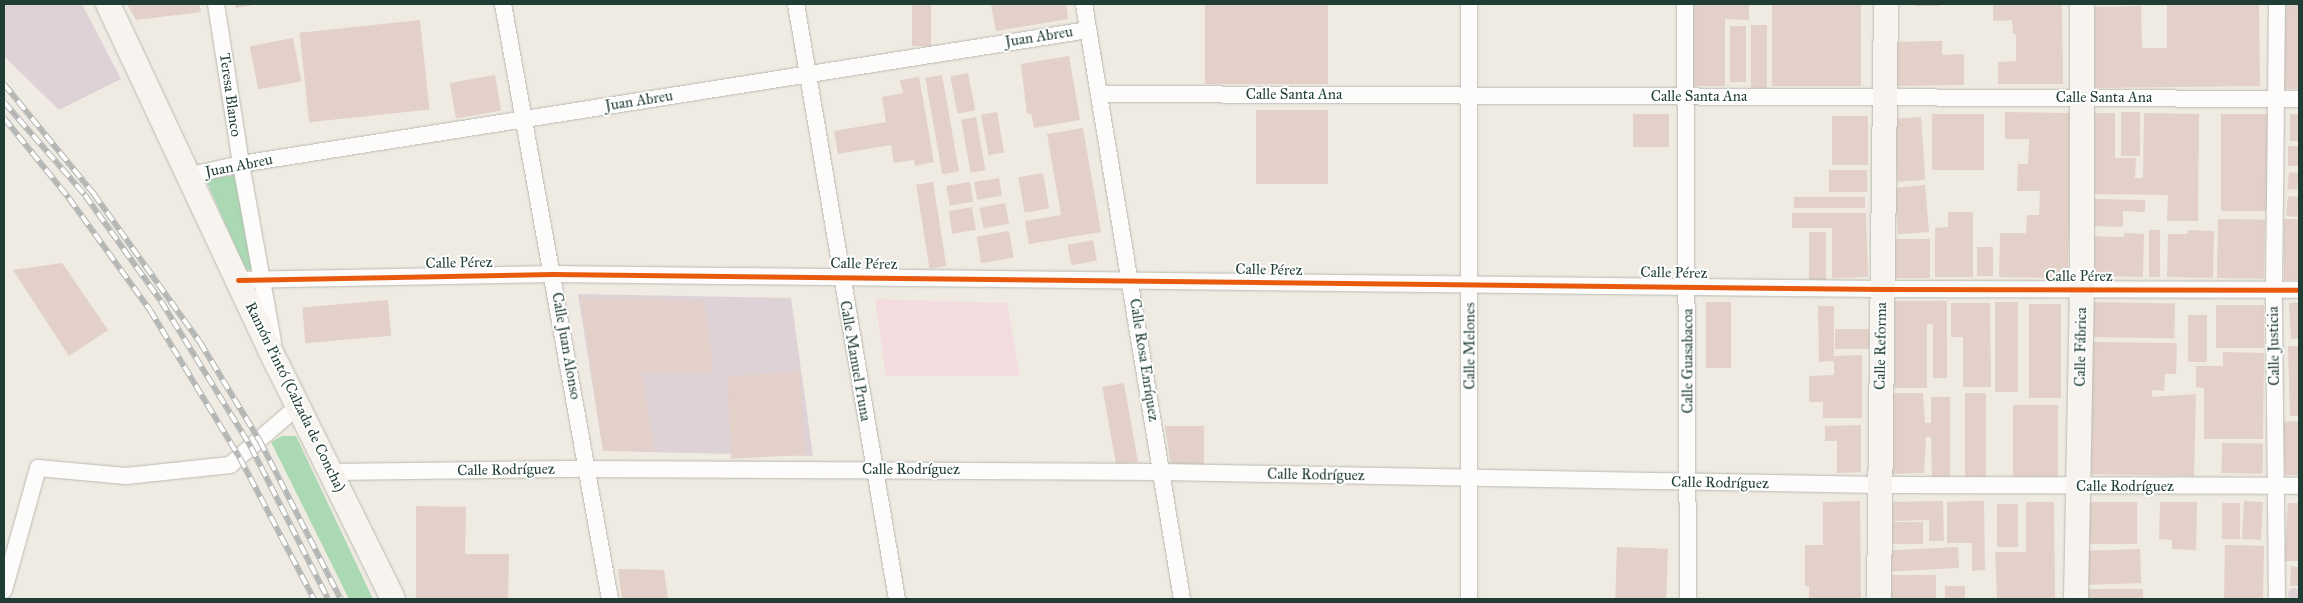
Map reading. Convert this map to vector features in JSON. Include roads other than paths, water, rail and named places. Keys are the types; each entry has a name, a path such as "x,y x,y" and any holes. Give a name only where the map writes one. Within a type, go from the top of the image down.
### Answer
{"street":[{"name":"Ramón Pintó (Calzada de Concha)","path":"108,4 191,175 277,364 332,472 392,599"},
{"name":"Teresa Blanco","path":"216,4 240,164 277,364"},
{"name":"Calle Juan Alonso","path":"504,4 610,599"},
{"name":"Calle Manuel Pruna","path":"796,4 810,74 841,276 897,599"},
{"name":"Calle Rosa Enríquez","path":"1084,4 1182,599"},
{"name":"Calle Melones","path":"1469,4 1469,599"},
{"name":"Calle Guasabacoa","path":"1685,4 1684,97 1688,285 1688,599"},
{"name":"Calle Reforma","path":"1880,599 1879,485 1886,4"},
{"name":"Calle Fábrica","path":"2076,599 2082,289 2082,4"},
{"name":"Calle Justicia","path":"2277,4 2274,290 2277,599"},
{"name":"Juan Abreu","path":"191,175 240,164 1088,30"},
{"name":"Calle Santa Ana","path":"1099,94 2299,99"},
{"name":"Calle Pérez","path":"238,280 262,278 553,274 1688,285 1882,289 2299,290"},
{"path":"4,590 38,468 126,476 230,465 298,406"},
{"name":"Calle Rodríguez","path":"332,472 588,469 1162,472 1688,483 2077,487 2299,486"}],"railway":[{"path":"4,84 94,194 200,342 260,441 341,599"},
{"path":"4,102 85,195 161,301 251,447 328,599"},
{"path":"4,118 69,198 150,310 240,458 314,599"}]}
